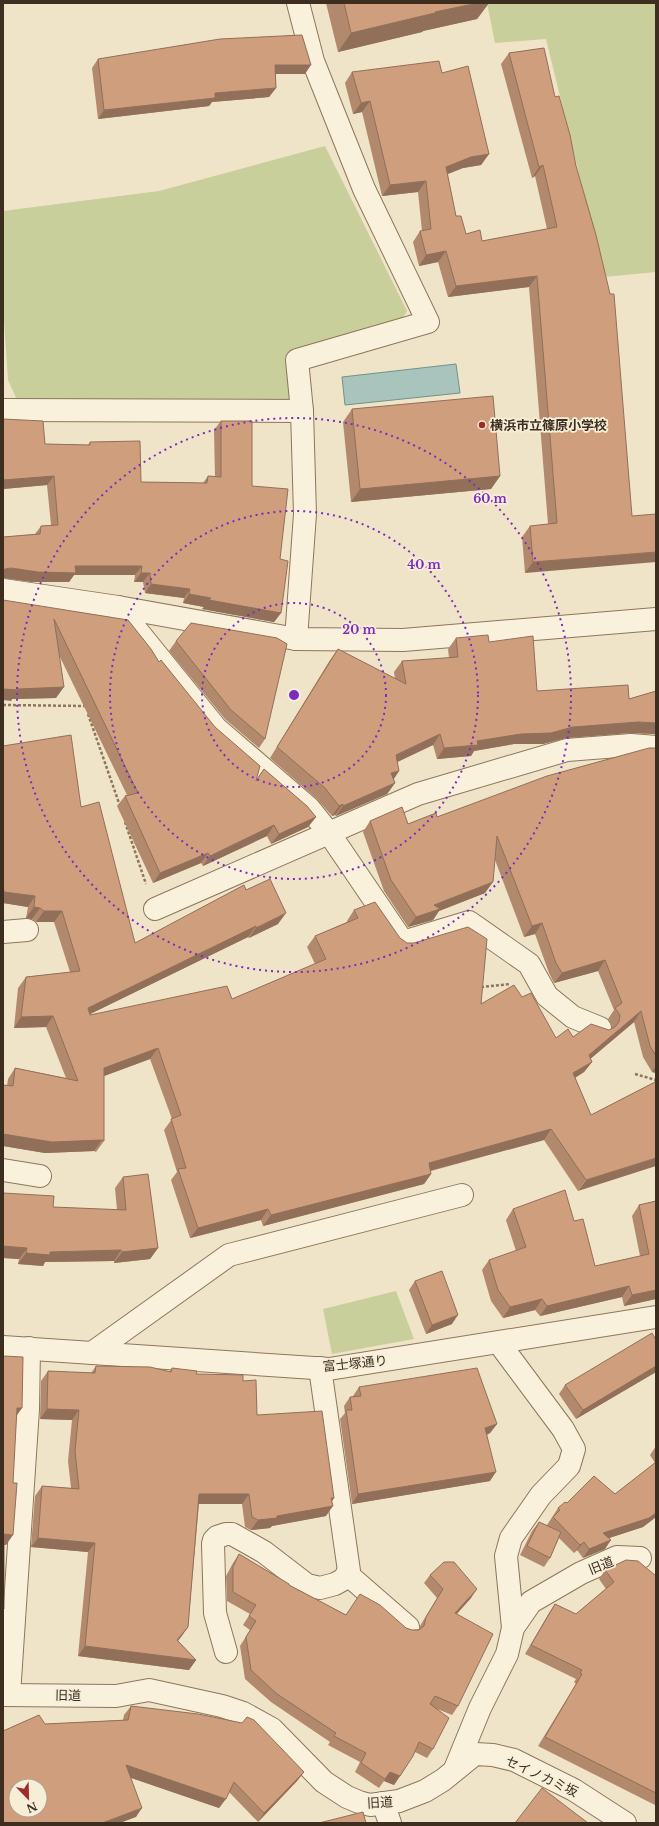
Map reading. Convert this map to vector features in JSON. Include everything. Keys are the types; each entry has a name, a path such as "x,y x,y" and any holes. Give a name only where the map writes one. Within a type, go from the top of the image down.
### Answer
{"street":[{"path":"296,639 305,514 302,410 296,360 428,322 364,189 312,61 298,3"},
{"path":"3,410 302,410"},
{"path":"3,590 118,607 296,639 403,640 656,619"},
{"path":"118,607 216,728 309,808 329,833 403,942 469,922 529,964 547,996 574,1017 600,1028"},
{"path":"155,909 418,794 567,750 631,745 656,747"},
{"path":"3,932 27,930"},
{"path":"3,1170 40,1176"},
{"path":"92,1353 229,1255 462,1195"},
{"name":"富士塚通り","path":"3,1347 329,1368 499,1343 656,1317"},
{"path":"499,1343 564,1428 574,1449 569,1466 541,1495 511,1538 506,1556 513,1628"},
{"path":"6,1695 28,1409 30,1348"},
{"path":"226,1652 215,1613 213,1544 217,1537 232,1534 264,1552 307,1585 320,1588 334,1584 344,1579 349,1571 320,1368"},
{"name":"旧道","path":"6,1695 116,1696 149,1690 222,1706 244,1713 272,1729 324,1782 347,1797 359,1802 370,1804 386,1813 443,1780 455,1769 480,1708 507,1654 513,1628 531,1602 581,1573 617,1557 640,1558"},
{"path":"347,1574 408,1627"},
{"name":"セイノカミ坂","path":"455,1769 475,1754 494,1755 514,1760 574,1790 625,1823"}],"path":[{"path":"3,705 85,706 121,811"},
{"path":"124,818 155,909"},
{"path":"476,988 538,981"},
{"path":"635,1074 656,1080"}],"green space":[{"path":"487,3 656,3 656,272 604,277 546,39 495,43"},
{"path":"325,146 407,311 401,321 288,354 293,404 16,398 8,380 3,306 3,211 159,191"},
{"path":"396,1291 414,1339 332,1354 323,1309"}],"water":[{"path":"456,364 460,393 345,405 342,377"}],"building":[{"path":"344,3 478,3 351,33"},
{"path":"302,35 311,65 275,65 276,88 215,93 215,98 104,110 98,59 220,39"},
{"path":"544,48 555,97 559,96 570,135 576,166 596,235 610,294 614,294 632,516 656,514 656,552 533,562 530,526 557,523 537,276 456,286 446,251 426,255 420,231 431,229 426,181 390,185 370,101 361,103 352,72 439,61 442,73 468,66 489,154 471,157 446,167 456,216 461,216 466,234 480,230 482,241 557,227 543,165 539,167 509,53"},
{"path":"493,396 500,476 360,489 352,409"},
{"path":"3,419 43,421 45,444 90,445 90,442 140,441 141,482 207,483 208,476 221,477 221,421 252,421 252,486 288,489 280,559 288,561 281,613 209,600 211,598 189,594 190,589 151,584 150,573 141,573 142,566 75,566 76,573 38,572 11,568 3,571 3,537 40,534 41,526 58,525 54,476 3,480"},
{"path":"3,600 128,620 151,649 159,662 161,660 215,727 260,766 256,781 264,769 307,806 316,817 279,834 274,825 210,856 208,853 160,873 125,796 138,793 54,619 64,687 18,690 3,689"},
{"path":"191,623 277,638 287,644 265,739 231,710 176,641"},
{"path":"488,635 489,642 533,636 537,691 628,685 629,699 656,691 656,723 638,722 573,727 551,733 521,734 477,741 478,745 444,748 440,734 396,755 399,771 391,773 395,783 343,806 343,804 339,806 325,788 277,747 338,649 406,684 402,661 458,657 456,638"},
{"path":"71,735 81,807 99,802 135,943 244,885 246,890 270,879 286,913 256,928 256,926 88,1008 90,1015 227,986 232,999 326,959 315,936 358,918 354,910 375,902 400,938 407,943 414,943 468,927 487,939 481,1004 514,985 522,997 531,993 556,1038 568,1029 573,1037 591,1024 609,1030 615,1027 619,1022 620,1015 615,1008 622,1003 605,960 562,973 556,963 542,923 532,926 497,836 493,882 434,905 440,909 416,917 391,880 370,821 402,807 408,824 436,813 437,817 547,776 649,748 656,748 656,1056 650,1046 641,1011 589,1055 592,1062 573,1073 591,1115 655,1082 656,1083 656,1158 586,1180 551,1129 429,1163 431,1174 271,1215 268,1209 198,1228 178,1169 186,1168 171,1119 181,1115 158,1048 104,1068 104,1141 52,1142 3,1134 3,1085 13,1086 15,1068 78,1081 53,1016 21,1017 26,977 80,971 62,911 44,911 40,908 34,907 35,896 4,892 3,746"},
{"path":"148,1174 158,1248 122,1252 121,1250 50,1252 50,1255 26,1253 27,1248 3,1246 3,1193 54,1196 53,1207 126,1210 123,1177"},
{"path":"565,1190 574,1221 583,1219 595,1266 649,1254 639,1205 656,1201 656,1290 632,1295 629,1286 547,1306 542,1299 510,1307 498,1290 489,1260 526,1247 513,1209"},
{"path":"442,1271 458,1315 432,1325 415,1281"},
{"path":"652,1333 656,1340 656,1366 583,1410 565,1385"},
{"path":"3,1356 23,1357 22,1408 17,1408 13,1483 17,1483 13,1535 4,1534 4,1609 3,1609"},
{"path":"96,1366 150,1367 171,1372 172,1368 197,1371 196,1374 243,1375 243,1381 256,1380 257,1415 322,1411 334,1498 331,1498 333,1506 277,1516 277,1518 258,1520 252,1517 249,1494 199,1494 188,1627 177,1640 196,1660 85,1646 95,1543 38,1538 42,1486 79,1489 75,1451 79,1410 47,1409 48,1371 95,1373"},
{"path":"477,1368 497,1424 485,1428 496,1472 358,1494 346,1410 352,1410 350,1397 361,1396 359,1387"},
{"path":"656,1462 656,1513 649,1518 603,1533 611,1540 589,1549 584,1542 580,1545 553,1517 560,1510 558,1508 565,1502 567,1503 594,1476 615,1494"},
{"path":"539,1522 561,1532 550,1558 527,1546"},
{"path":"239,1554 289,1585 346,1615 360,1594 380,1605 406,1628 412,1630 419,1630 424,1626 426,1617 443,1589 430,1575 444,1562 454,1562 477,1589 455,1613 493,1634 458,1706 435,1696 430,1704 449,1718 433,1749 419,1742 413,1756 400,1776 390,1772 385,1779 361,1763 366,1753 334,1736 336,1733 277,1694 251,1670 246,1637 256,1621 249,1616 256,1605 233,1592 233,1567"},
{"path":"626,1560 638,1561 656,1576 656,1793 545,1737 582,1674 580,1673 582,1670 531,1645 555,1604 576,1614 614,1582 605,1570"},
{"path":"131,1706 198,1714 242,1723 247,1717 254,1720 304,1772 264,1813 234,1782 226,1799 126,1765 142,1808 102,1823 3,1823 3,1731 39,1715 45,1724 128,1720"},
{"path":"542,1788 588,1823 515,1823"},
{"path":"363,1812 366,1823 319,1823"}],"place":[{"name":"横浜市立篠原小学校","path":"482,425"}]}
